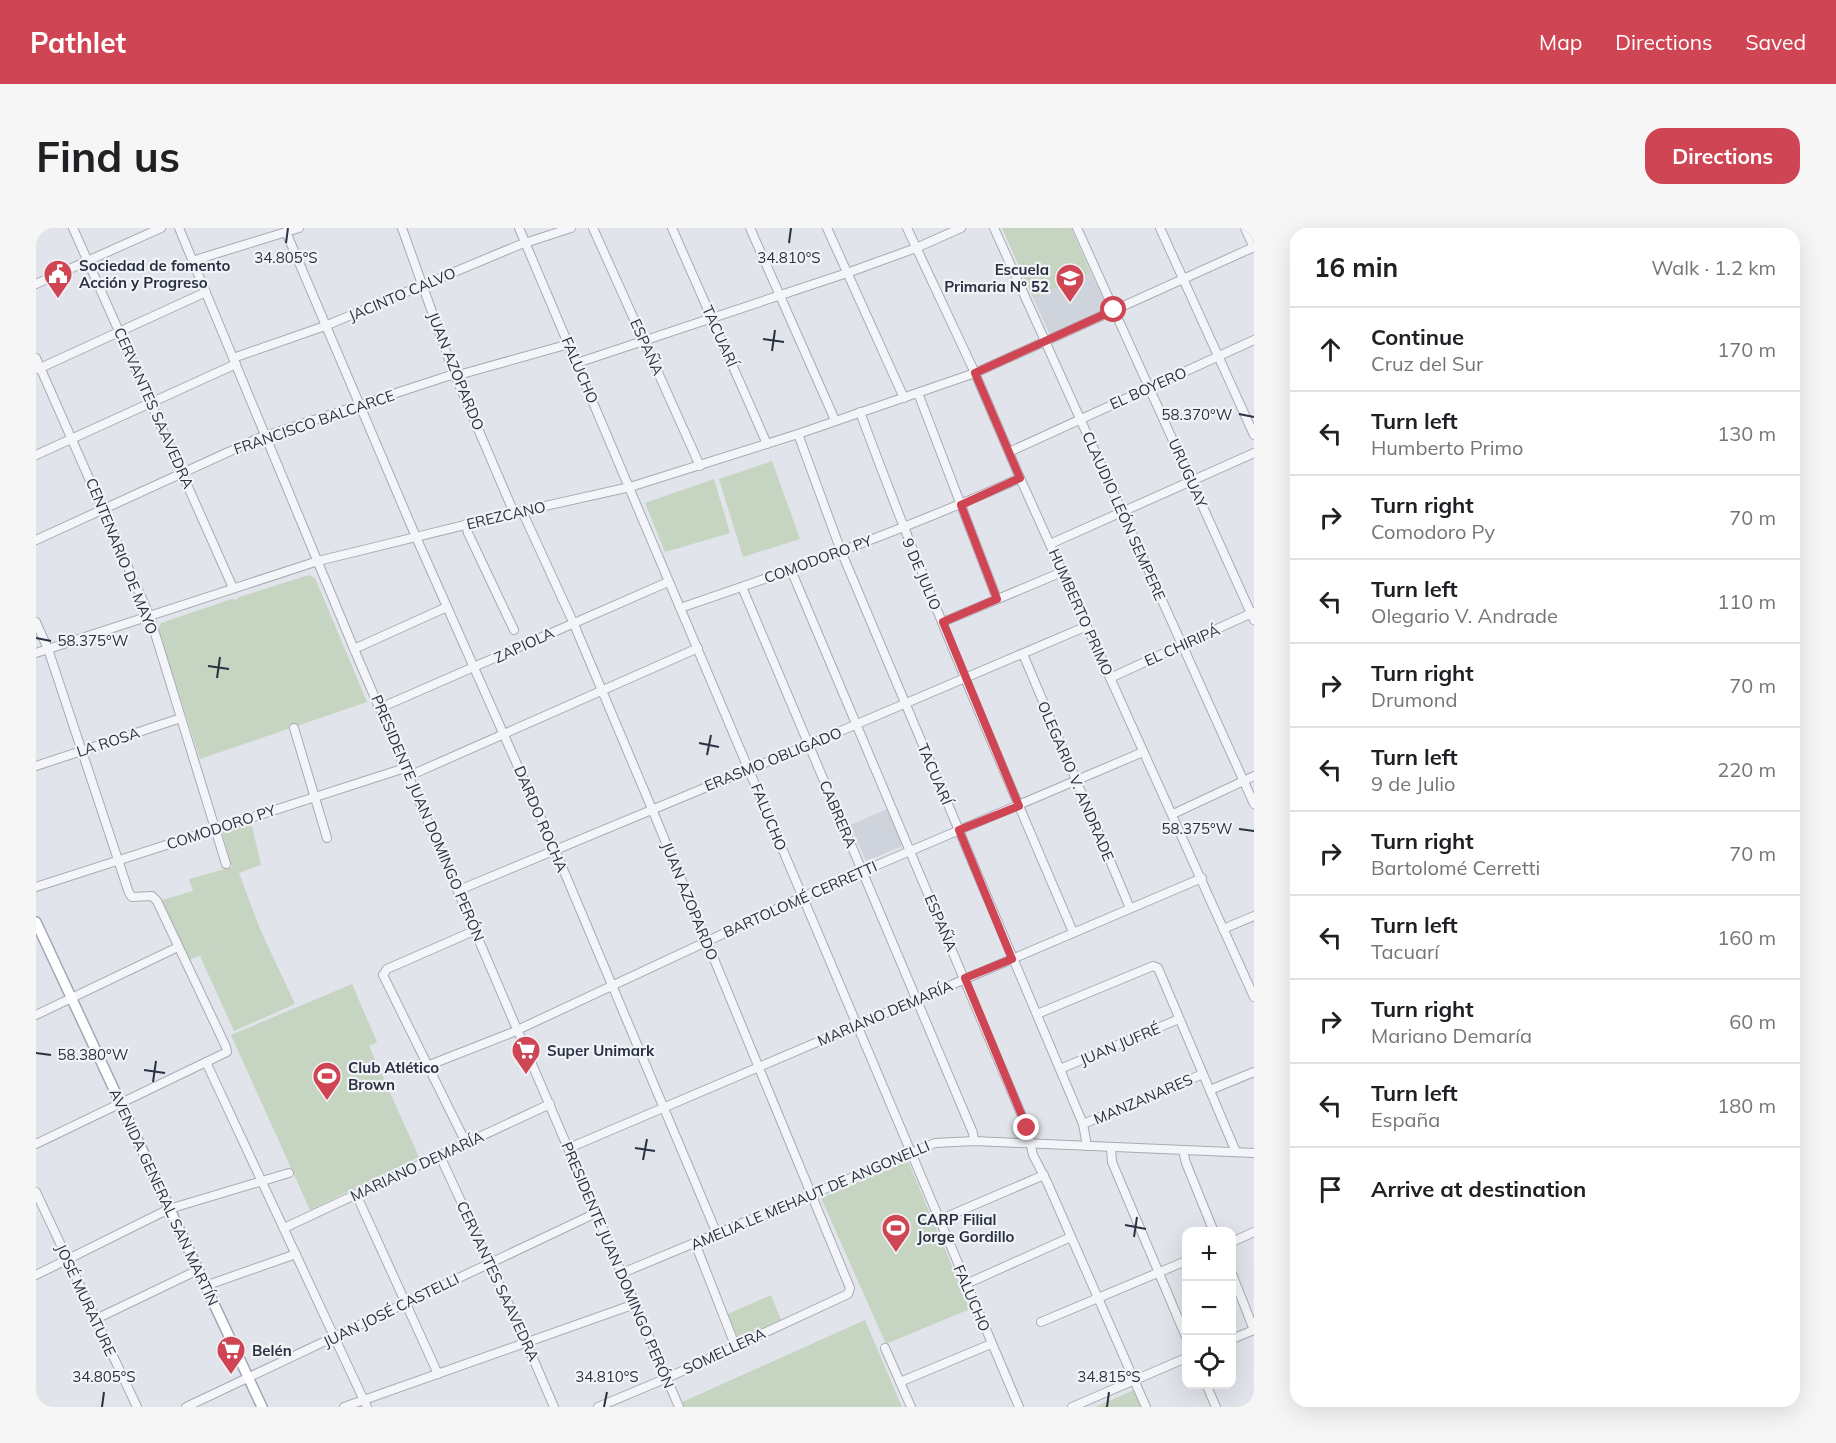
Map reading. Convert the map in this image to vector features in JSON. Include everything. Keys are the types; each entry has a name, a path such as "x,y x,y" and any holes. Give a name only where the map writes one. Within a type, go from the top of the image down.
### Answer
{"main road":[{"name":"AVENIDA GENERAL SAN MARTÍN","path":"36,922 262,1407"}],"street":[{"name":"CERVANTES SAAVEDRA","path":"73,228 233,588"},
{"path":"36,284 161,228"},
{"name":"PRESIDENTE JUAN DOMINGO PERÓN","path":"178,228 354,649 679,1407"},
{"path":"192,261 298,228"},
{"name":"JUAN AZOPARDO","path":"402,228 456,375 518,512 573,622 812,1194 850,1288 848,1294"},
{"name":"FALUCHO","path":"519,228 749,768 855,1025 1019,1407"},
{"name":"JACINTO CALVO","path":"36,455 152,402 234,361 525,243 571,228"},
{"name":"ESPAÑA","path":"594,228 700,466"},
{"name":"TACUARÍ","path":"672,228 767,444"},
{"path":"750,228 836,420"},
{"path":"827,228 904,398"},
{"name":"HUMBERTO PRIMO","path":"907,228 975,373 1062,572 1254,997"},
{"path":"577,363 847,273 916,248 961,228"},
{"name":"CLAUDIO LEÓN SEMPERE","path":"994,228 1254,804"},
{"name":"URUGUAY","path":"1077,228 1253,615"},
{"path":"1160,228 1254,435"},
{"path":"1245,228 1254,248"},
{"name":"DARDO ROCHA","path":"286,232 447,607 555,850 717,1234"},
{"name":"EREZCANO","path":"36,653 318,561 630,487 798,434 975,373 1254,248"},
{"path":"38,369 206,292"},
{"name":"EL BOYERO","path":"1009,452 1079,418 1254,340"},
{"name":"FRANCISCO BALCARCE","path":"36,540 266,436 456,375 569,344"},
{"name":"CENTENARIO DE MAYO","path":"36,358 38,369 72,438 150,617 226,864"},
{"path":"918,393 997,599"},
{"name":"9 DE JULIO","path":"860,412 903,528 964,678 1073,933"},
{"name":"TACUARÍ","path":"798,434 841,551 1083,1124 1087,1146"},
{"path":"1050,544 1254,453"},
{"name":"COMODORO PY","path":"681,608 903,528 1020,478"},
{"path":"466,525 514,630"},
{"name":"ESPAÑA","path":"791,570 965,978 1027,1128 1036,1162 1044,1175 1146,1407"},
{"path":"943,622 1062,572"},
{"name":"ZAPIOLA","path":"380,708 476,668 573,622 668,582"},
{"name":"CABRERA","path":"742,587 917,999 973,1133 974,1142"},
{"path":"354,649 447,607"},
{"name":"EL CHIRIPÁ","path":"1110,678 1253,615"},
{"path":"36,622 48,649 129,893 132,897 152,896 155,899 226,1047 226,1052 36,1144"},
{"name":"ERASMO OBLIGADO","path":"459,890 1087,626"},
{"name":"COMODORO PY","path":"36,887 314,796 407,772 504,734 698,648"},
{"name":"OLEGARIO V. ANDRADE","path":"1023,654 1130,908"},
{"name":"LA ROSA","path":"36,766 181,718"},
{"path":"294,728 327,838"},
{"name":"BARTOLOMÉ CERRETTI","path":"427,1066 518,1029 801,897 1143,752"},
{"path":"1173,814 1254,776"},
{"name":"MARIANO DEMARÍA","path":"569,1148 1202,878"},
{"path":"1223,929 1254,916"},
{"path":"466,1143 383,975 384,972 476,930"},
{"path":"36,1015 178,947"},
{"path":"1036,1014 1153,966 1158,968 1236,1152"},
{"name":"JUAN JUFRÉ","path":"1060,1069 1179,1019"},
{"path":"206,1062 365,1403"},
{"name":"MANZANARES","path":"1210,1090 1254,1072"},
{"name":"MANZANARES","path":"1083,1124 1203,1074"},
{"name":"MARIANO DEMARÍA","path":"284,1227 550,1104"},
{"name":"AMELIA LE MEHAUT DE ANGONELLI","path":"622,1273 935,1143 974,1142 1254,1153"},
{"path":"1111,1148 1112,1162 1185,1335"},
{"path":"1183,1151 1212,1227"},
{"name":"CERVANTES SAAVEDRA","path":"440,1156 554,1407"},
{"path":"36,1275 169,1209 289,1173"},
{"path":"939,1220 1044,1175"},
{"name":"JOSÉ MURATURE","path":"36,1192 137,1407"},
{"path":"356,1194 438,1374"},
{"name":"JUAN JOSÉ CASTELLI","path":"186,1407 596,1213"},
{"path":"1236,1240 1254,1232"},
{"path":"966,1284 1071,1237"},
{"path":"695,1243 735,1345"},
{"path":"205,1286 296,1254"},
{"path":"1041,1322 1182,1263"},
{"path":"96,1319 198,1270"},
{"path":"1234,1281 1254,1330 1236,1337"},
{"name":"SOMELLERA","path":"598,1407 667,1378 848,1294"},
{"path":"344,1407 365,1403 438,1374 635,1304"},
{"path":"900,1382 991,1344"},
{"path":"885,1348 911,1407"},
{"path":"1072,1407 1182,1360"},
{"path":"1208,1389 1216,1407"}],"shaded area":[{"name":"Escuela Primaria N° 52","path":"1091,273 1108,309 1050,335 1033,298"},
{"path":"889,808 905,845 866,861 850,825"}],"green space":[{"path":"1002,228 1071,228 1091,273 1033,298"},
{"path":"772,461 800,539 743,557 719,479"},
{"path":"714,479 730,533 665,552 645,503"},
{"path":"309,575 315,578 367,702 200,759 158,629 161,623"},
{"path":"251,822 261,865 239,873 260,929 295,1004 234,1031 200,956 211,951 189,960 162,900 193,891 189,879 232,867 222,832"},
{"name":"Club Atlético Brown","path":"352,984 377,1042 369,1046 419,1157 310,1210 231,1035"},
{"name":"CARP Filial Jorge Gordillo","path":"908,1161 970,1309 886,1344 821,1198"},
{"path":"771,1295 781,1320 738,1339 728,1314"},
{"path":"865,1320 902,1407 682,1407 680,1403"},
{"path":"1134,1390 1141,1407 1095,1407"}],"place":[{"name":"Sociedad de fomento Acción y Progreso","path":"58,300"},
{"name":"Escuela Primaria N° 52","path":"1070,304"},
{"name":"Super Unimark","path":"526,1076"},
{"name":"Club Atlético Brown","path":"327,1102"},
{"name":"CARP Filial Jorge Gordillo","path":"896,1254"},
{"name":"Belén","path":"231,1376"}],"route":[{"path":"1027,1128 965,978 1012,959 959,830 1019,806 964,678 943,622 997,599 961,505 1020,478 975,373 1114,310"}]}
